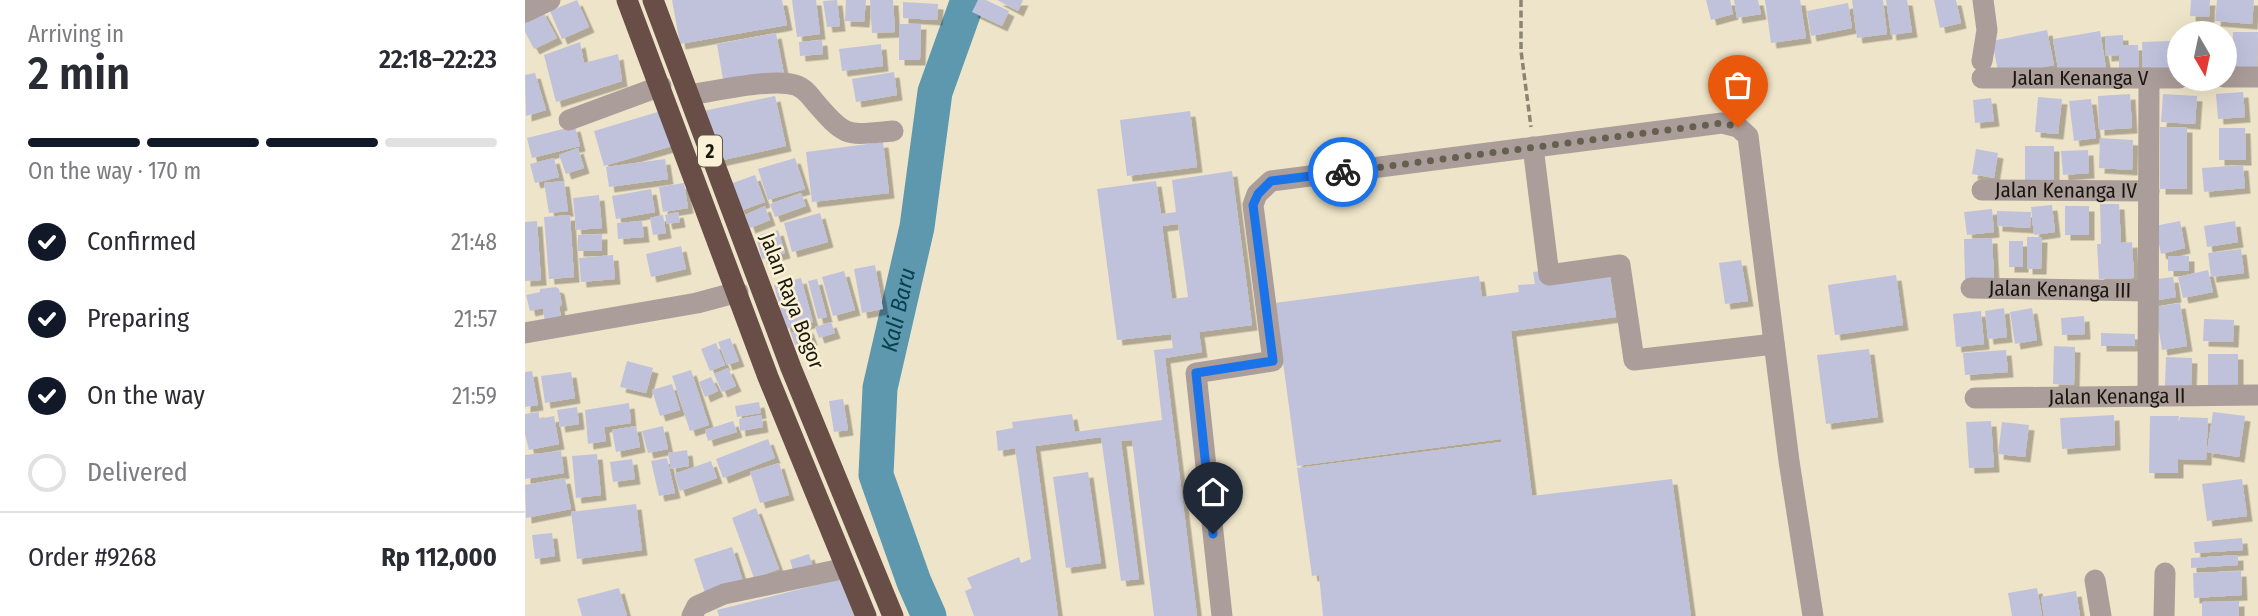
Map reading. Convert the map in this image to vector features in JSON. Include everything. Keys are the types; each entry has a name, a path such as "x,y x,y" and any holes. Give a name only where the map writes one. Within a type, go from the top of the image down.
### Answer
{"highway":[{"name":"2","path":"627,0 768,377 866,616"},
{"name":"Jalan Raya Bogor","path":"653,0 791,368 893,616"},
{"path":"768,377 791,368"}],"street":[{"path":"525,12 550,0"},
{"name":"Jalan Kenanga V","path":"1983,0 1987,30 1982,70 2167,78"},
{"path":"2237,77 2258,77"},
{"path":"2148,396 2149,78"},
{"path":"689,95 778,82 794,84 803,88 835,126 846,133 893,131"},
{"path":"569,120 661,86"},
{"path":"1222,616 1196,373 1273,361 1253,205 1258,194 1271,181 1722,123 1738,127 1748,136 1789,461 1813,616"},
{"path":"1534,147 1549,275 1620,265 1634,360 1774,344"},
{"name":"Jalan Kenanga IV","path":"1982,190 2149,191"},
{"name":"Jalan Kenanga III","path":"1971,288 2148,291"},
{"path":"525,333 697,303 738,292"},
{"name":"Jalan Kenanga II","path":"1975,398 2258,395"},
{"path":"692,616 697,606 724,594 846,568"},
{"path":"2164,616 2165,573"},
{"path":"2095,580 2101,616"}],"path":[{"path":"1521,0 1521,51 1534,147"}],"building":[{"path":"577,0 589,27 562,39 550,11"},
{"path":"672,0 782,0 787,25 680,44"},
{"path":"792,0 816,0 820,34 797,37"},
{"path":"837,0 840,26 827,27 823,1"},
{"path":"846,0 866,0 864,22 845,21"},
{"path":"870,0 893,0 895,32 872,33"},
{"path":"978,0 986,0 1009,11 1002,26 972,12"},
{"path":"997,0 1023,0 1018,11"},
{"path":"1706,0 1730,0 1733,14 1711,20"},
{"path":"1734,0 1758,0 1761,14 1737,18"},
{"path":"1765,0 1800,0 1806,38 1771,43"},
{"path":"1852,0 1883,0 1887,34 1857,38"},
{"path":"1886,0 1907,0 1912,32 1891,35"},
{"path":"1934,0 1956,0 1961,23 1940,28"},
{"path":"2191,0 2210,0 2209,17 2190,16"},
{"path":"2217,0 2254,0 2252,24 2215,21"},
{"path":"903,2 938,4 937,20 903,18"},
{"path":"1848,3 1852,28 1811,36 1807,11"},
{"path":"542,10 557,38 534,49 525,32 525,19"},
{"path":"899,24 921,24 920,60 899,60"},
{"path":"2047,30 2054,65 1999,76 1992,41"},
{"path":"2100,31 2106,68 2059,75 2053,39"},
{"path":"2237,32 2258,32 2257,71 2237,71"},
{"path":"776,33 784,74 724,85 717,44"},
{"path":"2123,35 2123,45 2138,45 2139,67 2119,68 2119,55 2106,56 2105,36"},
{"path":"822,40 823,54 800,56 799,42"},
{"path":"2167,41 2167,71 2143,72 2142,42"},
{"path":"580,42 584,63 618,54 622,81 556,102 544,55"},
{"path":"881,44 883,66 842,71 839,49"},
{"path":"894,72 897,95 856,102 852,79"},
{"path":"535,73 546,110 526,116 525,75"},
{"path":"2243,92 2245,117 2218,119 2216,94"},
{"path":"2130,94 2132,128 2099,130 2098,96"},
{"path":"2163,94 2197,96 2195,124 2161,122"},
{"path":"775,96 786,146 714,162 703,111"},
{"path":"2038,97 2062,99 2058,134 2035,132"},
{"path":"1991,98 1994,121 1975,123 1973,100"},
{"path":"2091,99 2096,138 2074,141 2069,101"},
{"path":"661,111 672,146 604,166 594,131"},
{"path":"1190,111 1197,167 1127,176 1120,120"},
{"path":"575,126 580,146 532,158 527,138"},
{"path":"2160,127 2187,127 2187,189 2160,189"},
{"path":"2219,128 2245,128 2246,160 2219,160"},
{"path":"2100,138 2133,140 2132,170 2099,168"},
{"path":"883,142 889,193 812,202 806,152"},
{"path":"2025,146 2054,146 2054,181 2025,181"},
{"path":"578,148 584,168 566,174 559,155"},
{"path":"1976,149 1998,153 1994,178 1972,174"},
{"path":"2088,150 2089,173 2063,175 2061,151"},
{"path":"554,158 559,177 535,183 530,164"},
{"path":"795,158 805,189 768,200 758,169"},
{"path":"665,159 668,179 609,187 606,167"},
{"path":"2243,165 2245,188 2204,192 2202,168"},
{"path":"1232,171 1252,325 1199,332 1202,352 1165,358 1197,616 1154,616 1132,440 1121,441 1139,579 1121,581 1101,437 1035,446 1058,616 974,616 965,591 972,588 967,578 1019,557 1021,563 1031,559 1015,448 998,451 996,431 1013,428 1012,422 1072,414 1075,432 1162,420 1154,350 1173,348 1171,334 1117,340 1097,189 1156,181 1161,214 1176,212 1172,180","holes":["1178,224 1188,297 1172,299 1162,226"]},
{"path":"755,175 765,202 740,211 730,184"},
{"path":"564,181 568,211 549,213 544,183"},
{"path":"684,183 688,208 663,212 659,187"},
{"path":"651,189 655,212 616,219 612,196"},
{"path":"801,193 806,206 775,217 770,204"},
{"path":"599,195 602,228 576,230 573,198"},
{"path":"2100,204 2119,204 2121,243 2132,242 2134,278 2099,279 2097,244 2101,244"},
{"path":"2052,205 2055,232 2034,235 2031,207"},
{"path":"765,206 770,220 750,228 745,215"},
{"path":"2065,206 2089,206 2089,235 2065,235"},
{"path":"1992,209 1994,232 1967,235 1964,212"},
{"path":"1997,211 2031,212 2030,228 1997,226"},
{"path":"678,212 680,222 667,224 665,215"},
{"path":"820,213 828,242 792,252 784,223"},
{"path":"570,215 574,277 549,279 544,217"},
{"path":"663,215 666,233 653,235 650,218"},
{"path":"537,221 541,280 525,281 525,222"},
{"path":"642,221 644,237 618,239 617,223"},
{"path":"2180,221 2185,248 2161,254 2155,226"},
{"path":"2235,221 2238,242 2207,247 2204,226"},
{"path":"778,230 785,253 762,259 756,236"},
{"path":"602,234 602,251 578,251 578,235"},
{"path":"2027,237 2042,237 2041,269 2027,269"},
{"path":"1992,238 1994,278 1965,279 1964,239"},
{"path":"2009,241 2023,241 2023,267 2009,267"},
{"path":"681,246 686,269 651,277 646,254"},
{"path":"2241,249 2244,273 2211,277 2208,253"},
{"path":"613,255 615,279 581,282 579,258"},
{"path":"2168,256 2189,256 2189,271 2168,271"},
{"path":"1741,260 1748,301 1725,304 1719,263"},
{"path":"1608,263 1616,317 1511,331 1532,496 1672,479 1691,616 1323,616 1319,575 1312,576 1297,468 1501,442 1501,439 1297,466 1275,303 1479,276 1482,297 1519,292 1518,285 1535,284 1533,272"},
{"path":"875,265 883,309 862,313 854,269"},
{"path":"2208,270 2213,292 2183,298 2178,277"},
{"path":"844,271 855,310 833,316 822,277"},
{"path":"1896,275 1903,325 1835,335 1828,285"},
{"path":"2173,277 2176,297 2153,301 2150,280"},
{"path":"801,278 813,322 786,329 774,285"},
{"path":"817,279 827,317 818,319 808,281"},
{"path":"540,289 559,289 562,305 559,306 562,321 545,324 543,308 530,311 526,295 540,292"},
{"path":"2180,303 2187,346 2162,350 2155,307"},
{"path":"2004,308 2007,337 1988,339 1985,311"},
{"path":"2032,308 2037,340 2015,344 2010,312"},
{"path":"1981,311 1984,344 1956,347 1953,314"},
{"path":"2084,316 2085,334 2062,335 2061,318"},
{"path":"2204,319 2234,320 2233,342 2203,341"},
{"path":"831,322 835,333 819,338 815,327"},
{"path":"808,328 812,340 795,345 791,333"},
{"path":"2101,333 2135,334 2135,346 2101,346"},
{"path":"730,338 739,361 727,365 718,342"},
{"path":"716,343 725,365 710,371 701,349"},
{"path":"2054,346 2075,347 2074,385 2053,384"},
{"path":"1869,349 1878,417 1826,424 1817,355"},
{"path":"2006,350 2008,372 1965,375 1963,353"},
{"path":"2208,354 2238,354 2238,385 2208,385"},
{"path":"2166,357 2192,358 2191,387 2165,386"},
{"path":"627,361 653,368 646,393 620,387"},
{"path":"728,368 736,386 722,392 714,374"},
{"path":"691,370 709,425 690,431 672,376"},
{"path":"532,371 538,405 525,407 525,372"},
{"path":"571,372 575,398 545,403 541,376"},
{"path":"711,377 718,391 705,397 699,382"},
{"path":"672,384 680,410 660,416 652,390"},
{"path":"843,399 848,430 834,432 829,401"},
{"path":"759,402 761,413 737,417 735,406"},
{"path":"629,403 631,423 604,427 606,441 588,444 585,410"},
{"path":"577,407 579,424 560,427 557,410"},
{"path":"539,412 539,419 554,416 559,444 529,450 525,434 525,414"},
{"path":"2213,412 2245,416 2239,457 2207,452"},
{"path":"761,415 763,427 740,431 739,419"},
{"path":"2114,415 2115,445 2062,449 2060,418"},
{"path":"2150,416 2179,416 2178,426 2180,417 2208,418 2206,460 2178,459 2178,473 2149,473"},
{"path":"733,421 737,432 708,441 705,430"},
{"path":"1991,421 1994,467 1969,468 1966,422"},
{"path":"2002,422 2029,425 2025,457 1998,454"},
{"path":"636,426 640,447 616,452 612,430"},
{"path":"663,426 668,449 648,453 642,431"},
{"path":"768,439 775,458 723,478 716,459"},
{"path":"687,450 689,466 671,469 668,453"},
{"path":"561,451 564,473 525,479 525,455"},
{"path":"597,454 601,495 576,498 572,456"},
{"path":"667,458 675,493 659,496 651,461"},
{"path":"632,459 635,479 613,482 610,462"},
{"path":"711,461 717,478 680,491 674,474"},
{"path":"779,463 789,495 760,503 750,472"},
{"path":"1088,472 1101,563 1066,568 1053,477"},
{"path":"565,478 571,509 526,518 525,485"},
{"path":"2242,479 2247,516 2207,521 2202,484"},
{"path":"636,504 642,550 577,559 571,512"},
{"path":"756,508 779,569 754,578 732,518"},
{"path":"552,533 555,556 535,559 532,535"},
{"path":"2242,538 2243,550 2195,553 2194,542"},
{"path":"732,547 743,581 705,593 694,559"},
{"path":"809,554 814,571 795,577 790,560"},
{"path":"2238,555 2238,565 2191,568 2191,558"},
{"path":"2241,571 2242,595 2194,598 2193,573"},
{"path":"840,579 854,616 719,616 717,610"},
{"path":"619,588 627,616 582,616 577,599"},
{"path":"2037,588 2042,616 2012,616 2008,593"},
{"path":"2076,591 2080,616 2044,616 2041,597"},
{"path":"2239,601 2239,616 2202,616 2202,602"}],"waterway":[{"name":"Kali Baru","path":"929,616 876,475 880,388 917,227 935,92 968,0"}],"way so far":[{"path":"1343,172 1722,123 1738,127"}],"route":[{"path":"1213,534 1196,373 1273,361 1253,205 1258,194 1271,181 1343,172"}]}
